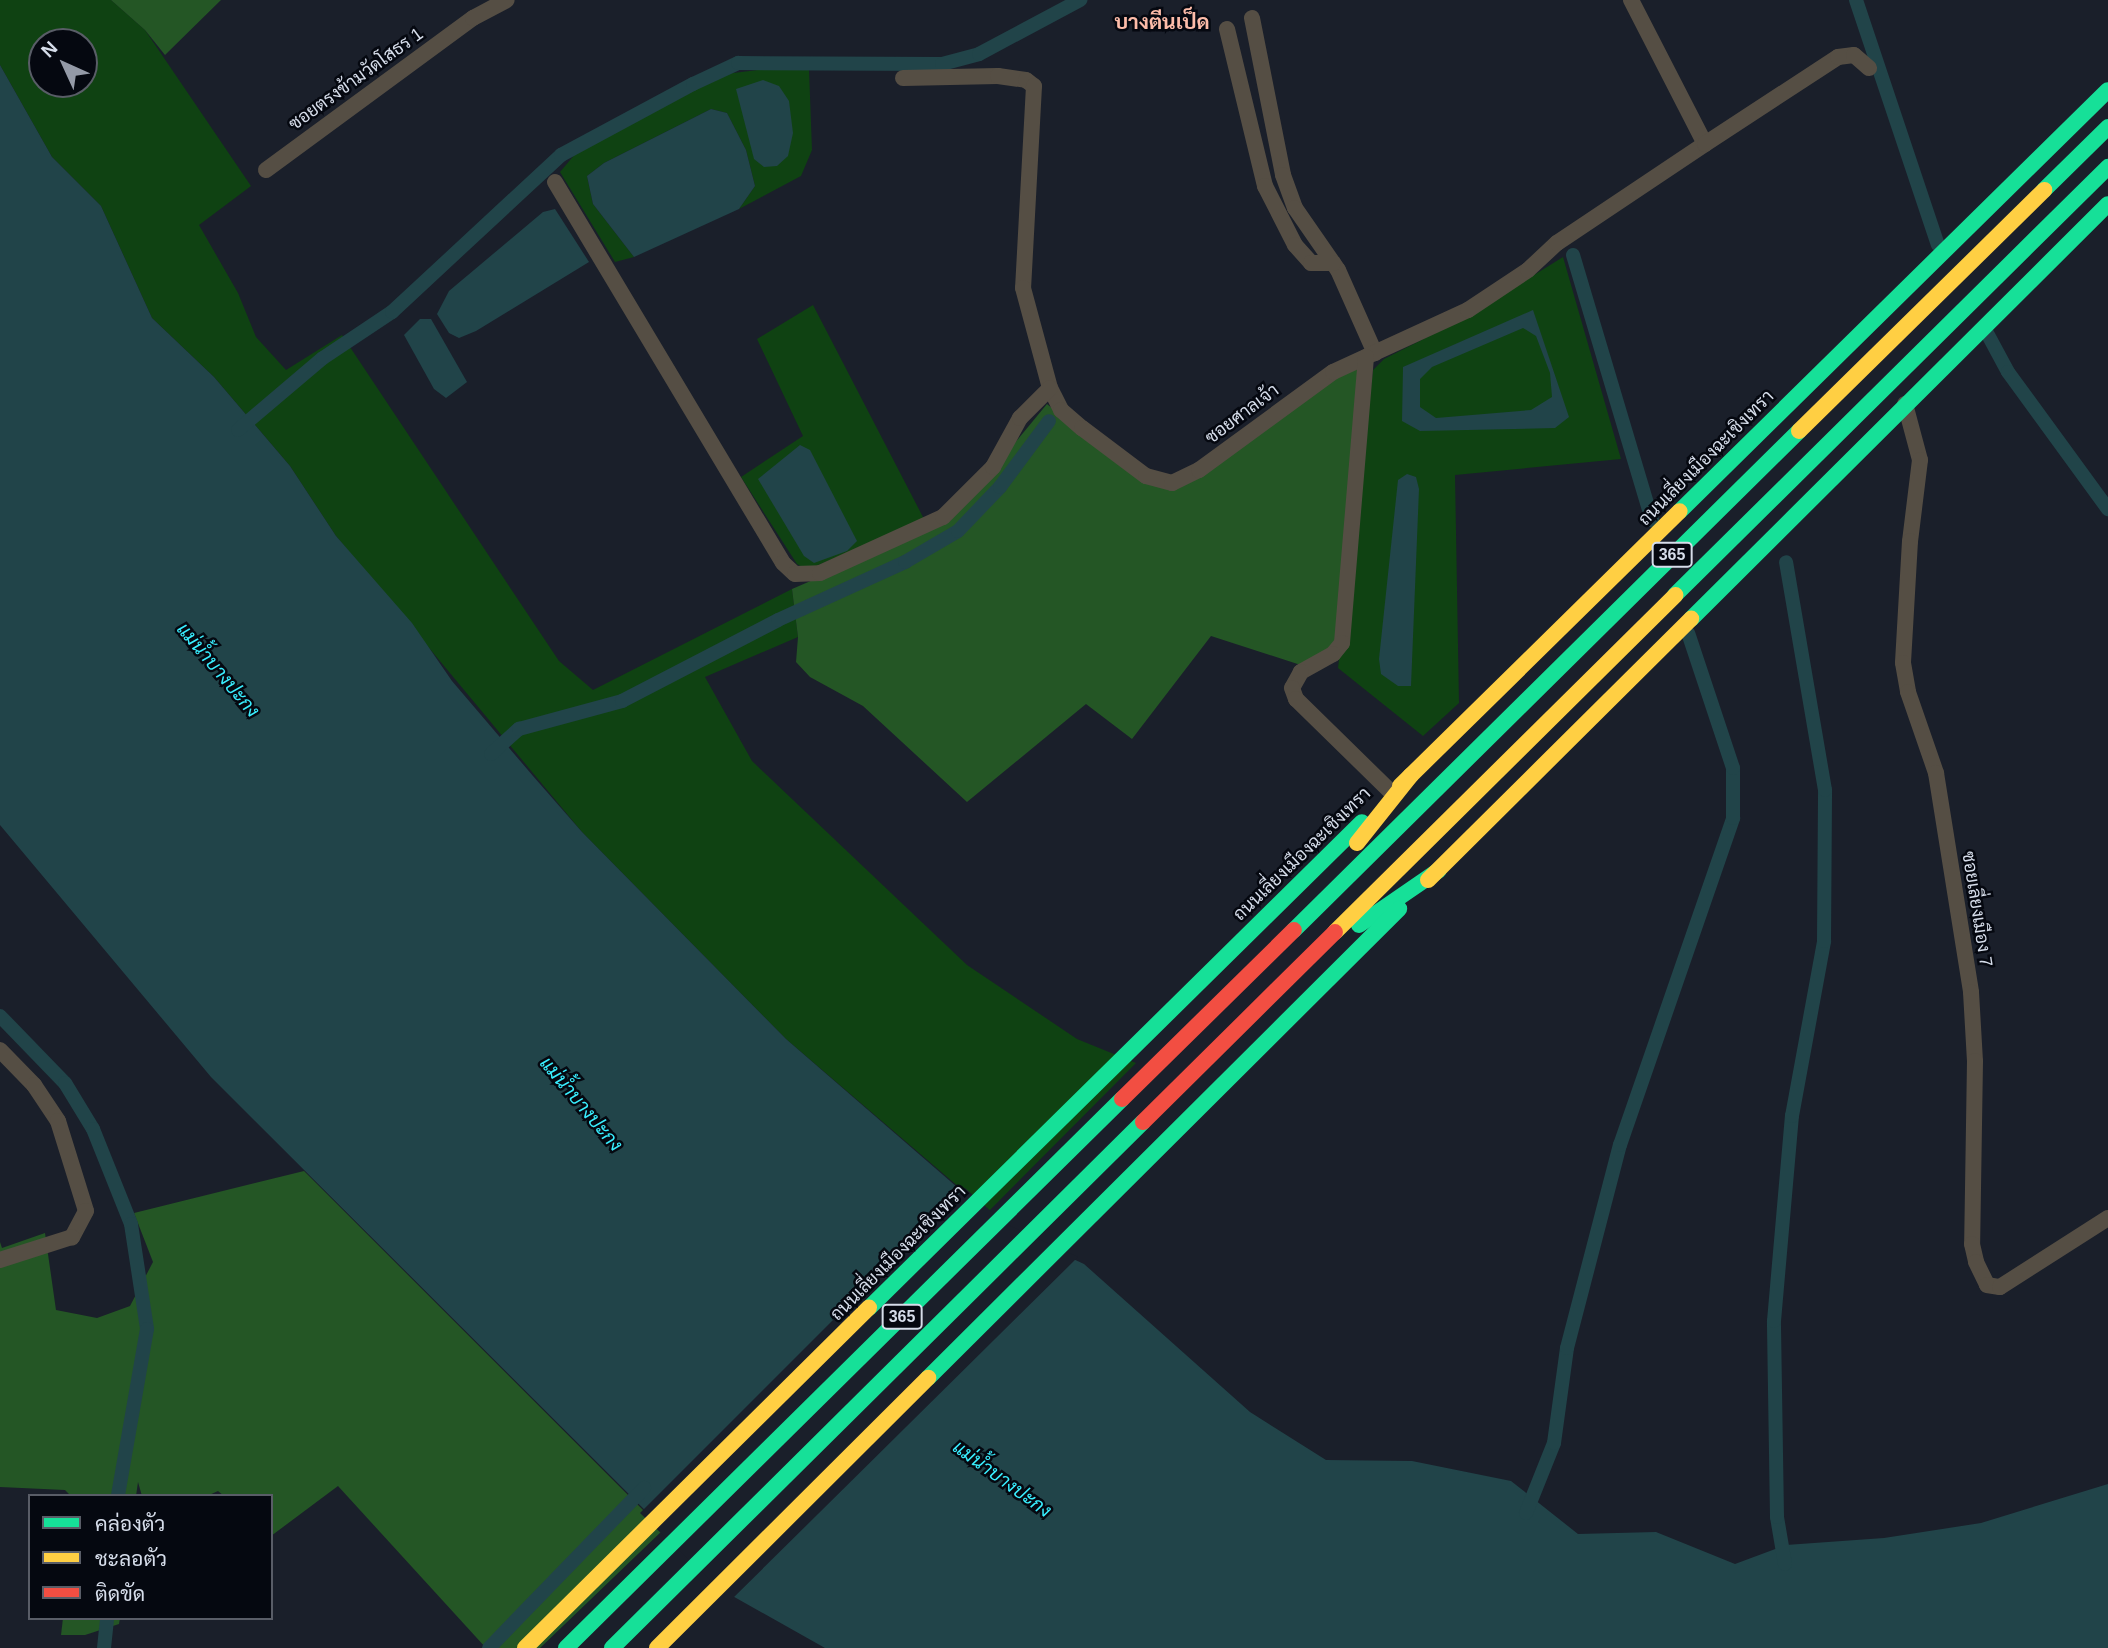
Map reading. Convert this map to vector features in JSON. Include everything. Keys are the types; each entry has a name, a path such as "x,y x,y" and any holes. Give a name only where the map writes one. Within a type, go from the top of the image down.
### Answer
{"main road":[{"name":"ถนนเลี่ยงเมืองฉะเชิงเทรา","path":"525,1648 2108,90"},
{"name":"365","path":"566,1648 2108,127"},
{"name":"365","path":"612,1648 1258,1004 2108,167"},
{"path":"657,1648 1645,662 1760,554 1905,404 2108,204"},
{"path":"1272,951 1411,775"},
{"path":"1292,972 1439,870"}],"street":[{"name":"ซอยตรงข้ามวัดโสธร 1","path":"266,170 473,18 507,0"},
{"path":"1631,0 1705,144"},
{"path":"1252,18 1275,117 1283,175 1295,208 1333,263 1371,355 1342,643 1333,654 1301,672 1292,688 1296,699 1392,793"},
{"path":"1227,29 1265,186 1295,245 1311,263 1333,263"},
{"name":"ซอยศาลเจ้า","path":"903,78 998,76 1026,80 1034,86 1023,275 1050,388 1061,410 1082,428 1146,476 1172,483 1199,470 1333,372 1468,310 1528,270 1557,243 1838,57 1854,55 1869,68"},
{"path":"555,182 776,552 795,574 820,573 943,517 993,467 1020,418 1050,388"},
{"name":"ซอยเลี่ยงเมือง 7","path":"1905,404 1920,460 1910,541 1904,678 1936,773 1971,992 1975,1061 1972,1244 1976,1262 1987,1285 2000,1287 2108,1218"},
{"path":"0,1050 34,1085 58,1121 86,1210 72,1237 0,1260"}],"green space":[{"path":"0,0 111,0 145,30 251,186 199,225 238,293 256,337 286,370 342,335 559,661 593,690 792,589 798,637 705,677 752,761 967,965 1077,1039 1136,1063 988,1212 786,1039 582,832 336,536 290,466 214,377 152,318 101,206 52,157 0,65"},
{"path":"111,0 221,0 165,55 145,30"},
{"path":"774,68 809,69 812,150 801,176 739,209 755,186 746,150 727,113 711,109 604,163 587,176 593,204 634,257 615,262 560,172 576,153 725,74"},
{"path":"1563,257 1621,459 1455,475 1459,703 1423,736 1338,668 1373,370 1384,359 1465,318"},
{"path":"813,305 924,519 807,570 797,564 741,477 803,436 757,339"},
{"path":"1360,369 1336,638 1316,670 1211,636 1132,739 1086,704 967,802 863,706 810,677 796,662 798,637 792,589 950,521 1047,404 1123,467 1170,489 1347,371"},
{"path":"304,1171 663,1530 540,1648 486,1648 338,1486 273,1535 273,1494 222,1494 218,1491 211,1494 141,1494 138,1482 136,1494 69,1494 65,1490 0,1487 0,1242 2,1248 45,1233 56,1310 97,1318 130,1306 153,1262 134,1213"},
{"path":"63,1620 120,1620 119,1624 85,1635 61,1635"}],"water":[{"name":"แม่น้ำบางปะกง","path":"0,65 52,157 101,206 152,318 214,377 290,466 336,536 412,623 452,681 533,776 582,832 786,1039 1002,1226 1084,1264 1250,1412 1326,1460 1412,1461 1511,1481 1578,1534 1656,1532 1735,1564 1786,1545 1884,1538 1981,1523 2108,1484 2108,1648 825,1648 729,1594 211,1077 0,825"},
{"path":"763,80 779,86 789,101 793,133 788,156 777,166 764,167 754,159 736,89"},
{"path":"711,109 727,113 746,150 755,186 739,209 634,257 593,204 587,176 604,163"},
{"path":"555,209 589,262 476,331 459,338 449,333 437,314 449,291 543,212"},
{"path":"1533,310 1569,417 1555,428 1420,431 1402,421 1403,367","holes":["1523,328 1536,336 1550,373 1552,397 1531,410 1436,418 1420,407 1420,379 1432,367"]},
{"path":"420,319 431,319 467,382 446,398 434,389 404,335"},
{"path":"800,445 810,450 857,541 847,551 814,563 804,556 758,479"},
{"path":"1407,474 1416,477 1419,489 1411,686 1398,686 1381,674 1379,659 1398,480"}],"pier":[{"path":"965,1188 1004,1223 1078,1257 731,1600 640,1513"}],"waterway":[{"path":"238,430 323,358 392,312 561,155 693,84 738,63 942,64 979,54 1080,0"},
{"path":"1856,0 1938,245"},
{"path":"1573,255 1652,520"},
{"path":"1987,333 2008,372 2108,509"},
{"path":"491,754 519,729 622,701 778,620 905,562 958,531 1000,487 1049,421"},
{"path":"1785,1564 1777,1517 1774,1321 1792,1116 1824,941 1825,790 1786,562"},
{"path":"1526,1513 1554,1443 1567,1348 1620,1145 1733,818 1733,768 1688,633"},
{"path":"0,1016 65,1083 93,1129 131,1224 147,1329 118,1494"},
{"path":"489,1648 644,1488"},
{"path":"104,1648 107,1620"}],"traffic: fast":[{"path":"1680,511 2108,90"},
{"path":"2044,190 2108,127"},
{"path":"1675,595 2108,167"},
{"path":"1691,619 2108,204"},
{"path":"1294,930 1799,431"},
{"path":"869,1308 1362,822"},
{"path":"1359,925 1439,870"},
{"path":"928,1378 1399,909"},
{"path":"566,1648 1122,1099"},
{"path":"612,1648 1143,1122"}],"traffic: slow":[{"path":"1799,431 2044,190"},
{"path":"1400,786 1680,511"},
{"path":"1335,932 1675,595"},
{"path":"1428,880 1691,619"},
{"path":"1357,843 1411,775"},
{"path":"525,1648 869,1308"},
{"path":"657,1648 928,1378"}],"traffic: jam":[{"path":"1122,1099 1294,930"},
{"path":"1143,1122 1335,932"}],"district":[{"name":"บางตีนเป็ด","path":"1162,22"}]}
